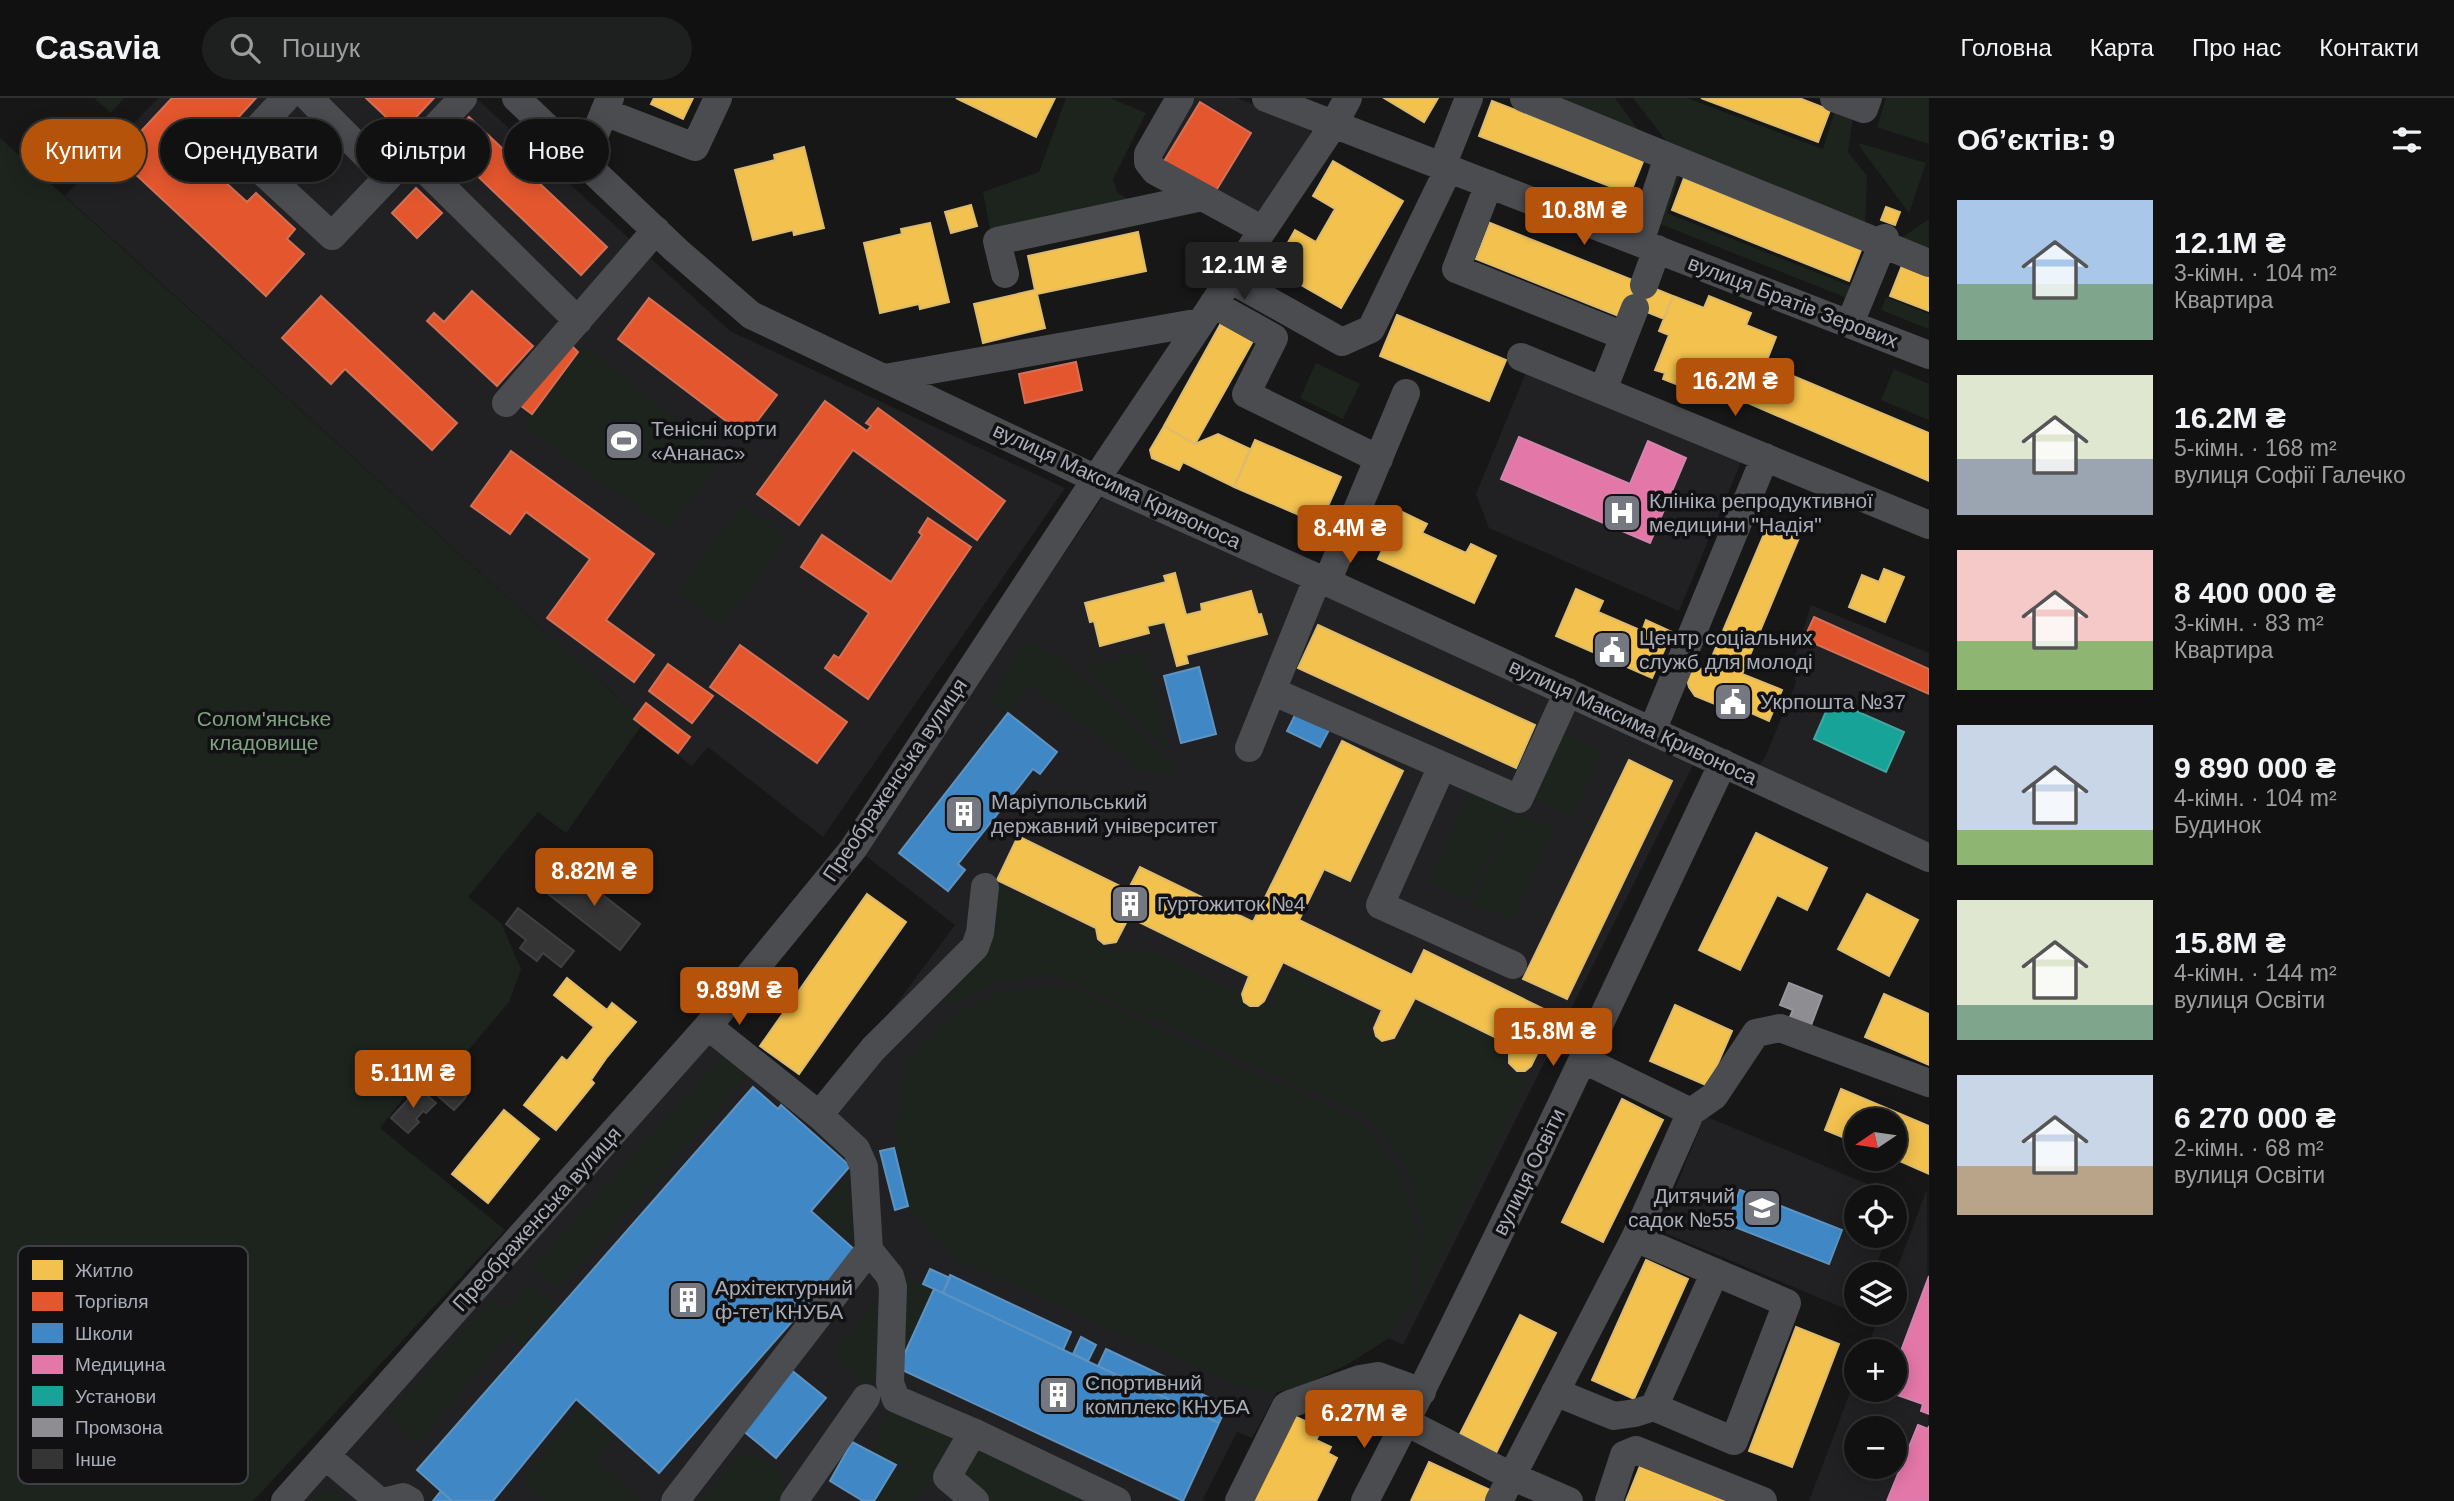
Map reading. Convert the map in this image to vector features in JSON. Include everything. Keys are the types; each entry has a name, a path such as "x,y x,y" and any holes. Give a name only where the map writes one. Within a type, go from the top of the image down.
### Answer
{"street":[{"path":"286,98 238,149 332,236 383,182"},
{"path":"309,98 356,145"},
{"path":"443,119 463,98"},
{"name":"вулиця Максима Кривоноса","path":"516,98 539,119"},
{"path":"607,105 695,147 718,98"},
{"path":"1180,98 1148,154 1148,162 1155,171 1263,230"},
{"name":"вулиця Братів Зерових","path":"1266,98 1929,355"},
{"name":"Преображенська вулиця","path":"285,1501 708,1026 853,849 1096,478 1334,124 1348,98"},
{"path":"1230,279 1342,342 1371,330 1446,167 1469,98"},
{"path":"1524,98 1884,242 1929,263"},
{"path":"1834,98 1864,109 1868,98"},
{"path":"1603,390 1640,296 1668,157"},
{"path":"437,182 578,321"},
{"name":"вулиця Максима Кривоноса","path":"606,182 751,315 1096,478 1323,579 1929,858"},
{"path":"1489,184 1456,269 1624,336"},
{"path":"1006,274 997,241 1202,197"},
{"path":"506,403 656,230"},
{"path":"1850,323 1884,242"},
{"path":"885,378 1207,313 1274,338 1246,394 1379,459"},
{"path":"1521,357 1929,525"},
{"path":"1249,748 1406,393"},
{"path":"1652,731 1765,457"},
{"path":"1272,691 1519,799 1568,692"},
{"name":"вулиця Освіти","path":"1365,1501 1422,1392 1584,1060 1723,763"},
{"path":"1442,766 1380,905 1513,965"},
{"path":"820,1115 873,1049 975,947 980,933 985,887"},
{"path":"708,1026 820,1115 862,1157 869,1250 890,1276 893,1287 890,1383 896,1399 973,1432 1117,1501"},
{"path":"1499,1501 1635,1238 1691,1112 1714,1097 1756,1033 1780,1028 1929,1083"},
{"path":"1584,1060 1691,1112"},
{"path":"1555,1392 1614,1416 1654,1407 1734,1441 1787,1303 1635,1238"},
{"path":"675,1501 869,1250"},
{"path":"1654,1407 1715,1272"},
{"path":"1239,1501 1286,1406 1360,1379 1377,1376 1422,1392"},
{"path":"794,1501 866,1398"},
{"path":"1406,1422 1511,1476 1569,1501"},
{"path":"973,1432 947,1477 975,1501"},
{"path":"1609,1501 1625,1455 1636,1450 1763,1501"},
{"path":"324,1460 367,1501"},
{"path":"324,1460 379,1501"},
{"path":"387,1501 403,1497 410,1501"}],"shaded area":[{"path":"158,98 476,98 504,124 504,182 568,182 730,331 1065,488 823,837 708,747 692,766 632,720 636,714 65,196 78,182 146,182 146,119 138,119"},
{"path":"1170,98 1237,98 1307,125 1312,135 1250,230 1146,177"},
{"path":"1527,370 1743,457 1679,611 1489,528 1476,494"},
{"path":"1104,495 1694,763 1403,1345 1389,1338 1348,1364 1304,1385 1277,1392 1252,1438 1237,1432 1202,1501 295,1501 722,1031 818,1109 955,925 862,853"},
{"path":"1811,605 1929,653 1929,847 1755,771 1766,755 1796,683 1792,667"},
{"name":"Дитячий садок №55","path":"1705,1116 1870,1185 1844,1185 1844,1248 1883,1248 1877,1262 1844,1262 1844,1308 1658,1230"},
{"path":"1927,1189 1929,1501 1809,1501 1846,1402 1907,1402 1907,1339 1870,1339 1876,1325 1907,1325 1907,1262 1900,1262"}],"green space":[{"path":"94,98 124,98 111,113"},
{"path":"1066,98 1110,98 1146,113 1113,179 1117,192 1135,204 991,234 983,192 1039,172"},
{"path":"1545,98 1615,98 1644,138"},
{"path":"1633,98 1687,98 1823,149 1835,111 1853,117 1848,152 1867,176 1865,231 1674,151"},
{"path":"1886,98 1929,98 1929,144 1877,127"},
{"name":"Солом'янське кладовище","path":"0,138 21,157 21,182 49,182 636,714 633,720 641,726 566,833 538,812 468,897 501,923 521,969 509,1002 455,1066 439,1053 380,1128 505,1230 253,1501 0,1501"},
{"path":"1859,143 1926,163 1909,213 1860,147"},
{"path":"1671,170 1680,173 1667,213 1855,288 1847,298 1655,222"},
{"path":"1929,219 1929,253 1897,241"},
{"path":"1886,297 1929,314 1929,329 1881,310"},
{"name":"Тенісні корти «Ананас»","path":"583,345 722,455 670,530 524,427"},
{"path":"1316,363 1360,384 1343,419 1300,398"},
{"path":"1894,369 1929,384 1929,420 1881,400"},
{"path":"743,504 788,537 722,626 677,593"},
{"path":"1029,640 1071,668 1174,767 1174,775 1140,769 1030,685 1008,713 989,701"},
{"path":"1144,652 1169,750 1084,668"},
{"path":"1563,734 1602,750 1574,816 1536,800"},
{"path":"1470,791 1511,809 1470,900 1430,882"},
{"path":"1513,811 1554,829 1513,920 1473,902"},
{"path":"995,884 1090,930 1096,943 1109,950 1156,953 1269,1006 1286,970 1375,1014 1366,1033 1394,1048 1418,1004 1510,1047 1501,1068 1528,1080 1417,1306 1422,1223 1406,1163 1365,1115 1051,974 997,982 943,1009 982,944"},
{"path":"1066,986 1359,1121 1399,1169 1417,1228 1414,1302 1389,1338 1348,1364 1304,1385 1277,1392 1237,1385 957,1260 910,1209 895,1140 907,1060 950,1017 1001,991"},
{"path":"727,1052 752,1071 560,1288 532,1269"},
{"path":"848,1177 854,1243 817,1212"},
{"path":"903,1276 934,1289 902,1358"},
{"path":"529,1284 556,1307 521,1346 508,1336 418,1444 388,1415 494,1298 508,1309"},
{"path":"874,1302 889,1310 884,1380 963,1437 933,1481 913,1501 874,1501 896,1465 872,1453 890,1406 833,1355"},
{"path":"580,1406 615,1438 597,1460 641,1501 545,1501 523,1482"},
{"path":"978,1441 1100,1501 986,1501 955,1475"},
{"path":"746,1454 763,1459 777,1469 784,1483 780,1501 702,1501 738,1457"},
{"path":"328,1485 346,1501 313,1501"}],"building: Житло":[{"path":"654,98 693,98 683,119 651,104"},
{"path":"956,98 1055,98 1036,137"},
{"path":"1384,98 1438,98 1424,122"},
{"path":"1701,98 1799,98 1830,110 1818,142"},
{"path":"1492,101 1644,159 1630,194 1479,136"},
{"path":"804,147 824,228 794,235 793,230 753,240 735,170 775,160 774,155"},
{"path":"1333,161 1403,201 1341,308 1273,269 1295,230 1316,242 1335,209 1313,196"},
{"path":"1684,178 1861,250 1849,281 1672,210"},
{"path":"971,205 977,226 951,233 945,212"},
{"path":"1886,207 1900,212 1895,225 1881,220"},
{"path":"930,223 949,302 920,309 919,304 880,313 864,243 902,234 901,229"},
{"path":"1490,223 1640,283 1626,319 1476,259"},
{"path":"1138,232 1146,271 1037,294 1045,328 983,343 974,304 1035,290 1028,256"},
{"path":"1903,263 1929,273 1929,311 1890,296"},
{"path":"1641,283 1673,296 1664,319 1632,306"},
{"path":"1673,296 1704,308 1709,296 1751,313 1746,325 1776,337 1758,383 1708,363 1696,392 1663,379 1665,373 1655,370 1669,335 1659,331"},
{"path":"1397,315 1506,360 1489,401 1380,356"},
{"path":"1221,323 1253,341 1195,444 1164,426"},
{"path":"1765,364 1929,433 1929,481 1748,403"},
{"path":"1164,426 1195,444 1218,434 1250,449 1234,487 1183,462 1179,470 1152,458 1150,450"},
{"path":"1255,440 1341,477 1320,524 1234,487"},
{"path":"1400,511 1427,524 1422,533 1466,553 1471,544 1496,556 1474,603 1378,559"},
{"path":"1770,520 1801,533 1742,674 1782,690 1769,721 1749,712 1747,717 1695,696 1687,679 1693,665 1706,671"},
{"path":"1884,569 1904,577 1885,622 1849,607 1862,575 1879,582"},
{"path":"1175,573 1186,615 1202,611 1201,604 1251,591 1267,634 1186,655 1188,663 1177,666 1165,622 1147,626 1149,633 1100,646 1094,621 1090,622 1085,603 1166,582 1164,576"},
{"path":"1576,589 1603,601 1598,612 1642,631 1646,620 1672,632 1652,678 1556,636"},
{"path":"1318,625 1535,725 1516,768 1298,668"},
{"name":"Гуртожиток №4","path":"1342,741 1403,771 1350,881 1324,869 1299,920 1412,975 1424,950 1556,1015 1531,1066 1525,1071 1517,1071 1509,1063 1513,1046 1415,998 1394,1038 1382,1041 1376,1036 1374,1028 1382,1010 1283,962 1264,1001 1258,1006 1250,1006 1244,1002 1242,994 1249,976 1129,917 1116,942 1104,944 1098,939 1096,928 997,880 1018,836 1128,890 1140,867 1253,922"},
{"path":"1629,760 1672,781 1567,999 1523,979"},
{"path":"1756,833 1827,868 1807,910 1777,895 1740,970 1699,950"},
{"path":"867,894 906,922 799,1074 760,1046"},
{"path":"1867,894 1918,920 1889,976 1838,949"},
{"path":"567,978 607,1010 612,1003 636,1022 591,1080 594,1083 556,1130 524,1105 562,1057 567,1061 594,1027 554,995"},
{"path":"1884,994 1929,1014 1929,1065 1865,1037"},
{"path":"1675,1005 1732,1031 1708,1086 1650,1061"},
{"path":"1841,1089 1886,1108 1844,1108 1844,1138 1825,1130"},
{"path":"1622,1099 1663,1120 1603,1242 1562,1222"},
{"path":"504,1110 539,1139 488,1203 452,1174"},
{"path":"1908,1117 1929,1126 1929,1174 1908,1165"},
{"path":"1646,1260 1688,1279 1634,1399 1592,1380"},
{"path":"1520,1315 1556,1333 1496,1453 1460,1434"},
{"path":"1796,1327 1839,1344 1792,1467 1749,1451"},
{"path":"1361,1383 1366,1397 1325,1411 1317,1419 1306,1408"},
{"path":"1294,1416 1322,1429 1316,1440 1331,1447 1328,1453 1337,1458 1316,1501 1251,1501"},
{"path":"1642,1461 1741,1501 1626,1501"},
{"path":"1429,1462 1490,1490 1485,1501 1411,1501"}],"building: Торгівля":[{"path":"172,98 256,98 237,119 160,119 160,182 225,182 247,202 256,193 295,229 287,239 304,254 266,296 144,182 146,182 146,126"},
{"path":"366,98 434,98 414,119 388,119"},
{"path":"1200,102 1251,133 1214,194 1163,163"},
{"path":"490,137 504,150 504,182 538,182 607,247 581,275 484,182 490,182"},
{"path":"416,188 442,213 417,238 392,213"},
{"path":"472,291 533,346 497,386 427,321 434,313 444,322"},
{"path":"321,296 457,423 432,450 345,369 331,384 282,338"},
{"path":"649,298 777,395 746,436 618,339"},
{"path":"570,344 578,352 532,414 516,402"},
{"path":"1076,362 1082,390 1025,403 1019,374"},
{"path":"825,401 867,431 871,426 866,423 878,408 1005,501 977,540 853,450 799,525 757,494"},
{"path":"511,451 654,554 606,620 654,655 634,682 547,618 590,559 526,512 510,534 471,506"},
{"path":"928,518 971,547 868,699 825,668 834,655 839,658 869,613 801,567 822,535 891,582 922,535 919,532"},
{"path":"1814,617 1929,669 1929,694 1804,639"},
{"path":"740,645 847,722 817,763 710,687"},
{"path":"668,664 713,696 692,723 649,691"},
{"path":"646,703 690,737 678,753 634,719"}],"building: Школи":[{"path":"1199,667 1216,734 1181,743 1164,676"},
{"name":"Маріупольський державний університет","path":"1008,713 1057,752 1040,774 1033,769 958,864 965,870 948,891 899,853"},
{"path":"1296,713 1329,730 1320,747 1287,731"},
{"name":"Архітектурний ф-тет КНУБА","path":"753,1087 778,1109 781,1105 850,1166 811,1211 855,1250 659,1473 576,1399 493,1501 452,1501 417,1470"},
{"path":"894,1148 908,1206 895,1210 880,1151"},
{"path":"1740,1190 1842,1230 1829,1264 1727,1224"},
{"path":"930,1269 950,1278 943,1293 923,1284"},
{"path":"950,1275 1071,1332 1063,1350 943,1293"},
{"name":"Спортивний комплекс КНУБА","path":"934,1289 1219,1423 1183,1501 898,1368"},
{"path":"1081,1337 1096,1345 1088,1361 1073,1354"},
{"path":"1106,1349 1227,1406 1219,1423 1098,1366"},
{"path":"790,1369 826,1398 776,1458 741,1429"},
{"path":"852,1442 896,1465 874,1501 863,1501 830,1481"},
{"path":"441,1491 452,1501 433,1501"}],"building: Медицина":[{"name":"Клініка репродуктивної медицини \"Надія\"","path":"1519,437 1630,484 1648,441 1686,458 1650,543 1501,479"},
{"path":"1929,1276 1929,1414 1921,1411 1923,1404 1907,1398 1905,1339"},
{"path":"1918,1425 1928,1429 1929,1426 1929,1501 1887,1501 1896,1479 1907,1479 1907,1452"}],"building: Установи":[{"path":"1831,700 1904,732 1886,772 1814,739"}],"building: Промзона":[{"path":"1789,983 1822,996 1810,1028 1789,1019 1793,1010 1780,1005"}],"building: Інше":[{"path":"567,867 640,924 620,950 547,893"},
{"path":"518,908 574,951 561,967 543,953 537,961 520,948 526,940 506,924"},
{"path":"435,1071 466,1097 454,1110 424,1084"},
{"path":"419,1088 436,1103 426,1113 423,1111 416,1119 419,1122 408,1133 391,1118"}],"place":[{"name":"Тенісні корти «Ананас»","path":"624,441"},
{"name":"Клініка репродуктивної медицини \"Надія\"","path":"1622,513"},
{"name":"Центр соціальних служб для молоді","path":"1612,650"},
{"name":"Укрпошта №37","path":"1733,702"},
{"name":"Маріупольський державний університет","path":"964,814"},
{"name":"Гуртожиток №4","path":"1130,904"},
{"name":"Дитячий садок №55","path":"1762,1208"},
{"name":"Архітектурний ф-тет КНУБА","path":"688,1300"},
{"name":"Спортивний комплекс КНУБА","path":"1058,1395"}]}
